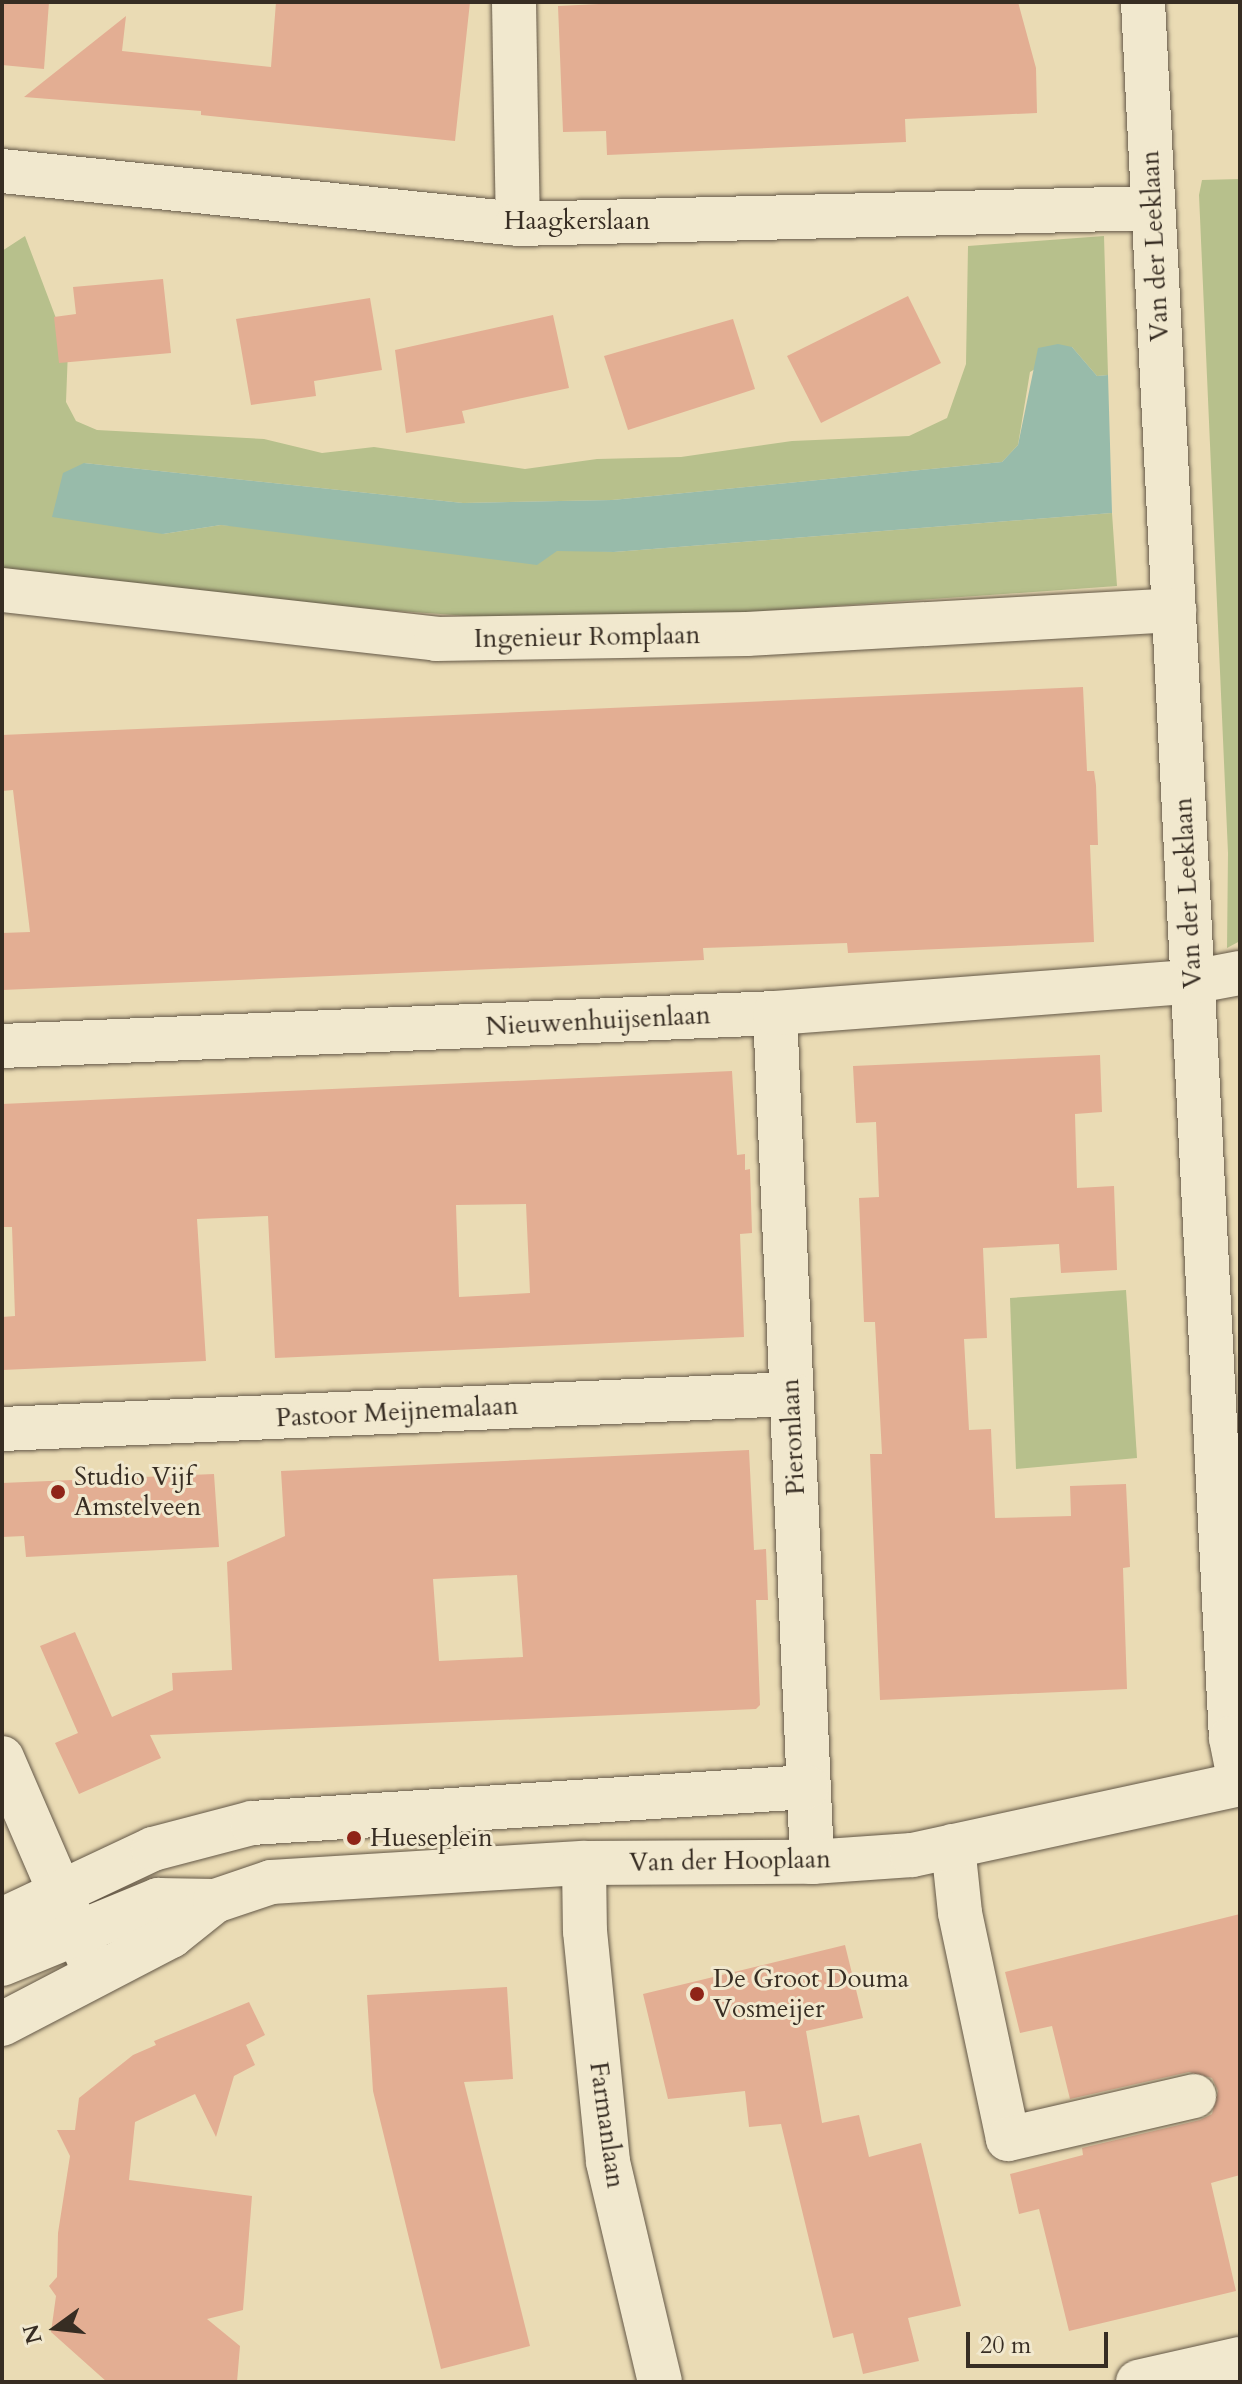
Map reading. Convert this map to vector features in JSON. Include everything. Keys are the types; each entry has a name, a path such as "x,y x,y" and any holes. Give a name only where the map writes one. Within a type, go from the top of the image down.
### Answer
{"street":[{"path":"514,2 518,224"},
{"name":"Van der Leeklaan","path":"1143,2 1231,1738 1240,1784"},
{"name":"Haagkerslaan","path":"2,171 518,224 1153,208"},
{"name":"Ingenieur Romplaan","path":"2,590 436,639 747,634 1174,610"},
{"name":"Nieuwenhuijsenlaan","path":"2,1046 775,1013 1192,982 1240,973"},
{"name":"Pieronlaan","path":"775,1013 812,1862"},
{"name":"Pastoor Meijnemalaan","path":"2,1429 791,1394"},
{"path":"2,1758 63,1893 86,1953"},
{"name":"Van der Hooplaan","path":"2,2024 86,1953 158,1900 215,1901 271,1882 584,1863 812,1862 912,1855 1240,1784"},
{"path":"2,1920 153,1849 252,1823 807,1787"},
{"path":"953,1846 960,1913 1008,2139 1194,2096"},
{"name":"Farmanlaan","path":"584,1863 585,1931 608,2162 660,2382"},
{"name":"Van der Hooplaan","path":"2,1964 86,1953"},
{"path":"1138,2382 1240,2359"}],"green space":[{"path":"1240,179 1240,941 1227,948 1228,853 1199,195 1202,180"},
{"path":"25,236 68,350 66,402 76,421 97,430 264,439 322,453 374,447 525,469 597,459 681,457 792,441 909,436 947,418 966,364 968,246 1104,236 1108,375 1097,376 1072,347 1030,372 1018,445 1002,462 612,500 463,503 84,463 163,534 221,525 614,552 1112,513 1117,586 580,624 274,602 2,574 2,251"},
{"path":"1126,1290 1137,1458 1016,1469 1010,1298"}],"shaded area":[{"path":"1058,344 1072,347 1097,376 1108,375 1112,513 614,552 557,551 537,565 221,525 163,534 52,517 63,473 84,463 463,503 612,500 1002,462 1018,445 1038,348"}],"building":[{"path":"2,2 49,2 44,69 2,65"},
{"path":"276,2 470,2 455,141 201,115 201,111 24,97 126,16 122,51 271,67"},
{"path":"640,2 1018,2 1036,68 1037,113 905,119 906,142 607,155 606,131 563,132 558,6"},
{"path":"163,279 171,353 59,363 54,317 76,314 73,287"},
{"path":"908,296 941,363 821,423 787,356"},
{"path":"370,298 382,370 314,381 316,396 251,405 236,319"},
{"path":"553,315 569,388 462,411 465,423 406,433 395,350"},
{"path":"733,319 755,389 628,430 604,356"},
{"path":"1083,687 1087,771 1094,771 1096,785 1098,845 1090,845 1094,942 848,953 847,943 703,948 704,960 2,990 2,933 30,932 13,790 2,791 2,735"},
{"path":"1100,1055 1102,1112 1075,1114 1077,1188 1114,1186 1117,1270 1061,1273 1059,1244 983,1248 987,1338 964,1339 969,1430 991,1429 995,1518 1071,1516 1070,1486 1126,1484 1130,1567 1123,1568 1127,1689 880,1700 870,1454 882,1454 875,1322 864,1322 859,1198 879,1197 876,1122 856,1123 853,1066"},
{"path":"732,1071 737,1155 745,1154 745,1170 750,1169 752,1233 740,1234 744,1337 275,1358 268,1216 197,1219 206,1361 2,1370 2,1317 15,1316 12,1227 2,1227 2,1104","holes":["526,1204 530,1293 459,1297 456,1205"]},
{"path":"749,1450 754,1550 766,1549 768,1600 756,1600 760,1705 756,1709 150,1735 161,1758 79,1794 55,1743 78,1733 40,1646 75,1632 112,1717 173,1690 172,1673 232,1670 227,1562 285,1536 281,1471","holes":["517,1575 523,1657 439,1661 433,1579"]},
{"path":"214,1474 219,1547 26,1557 24,1536 2,1537 2,1483"},
{"path":"1240,1914 1240,2175 1211,2183 1236,2291 1069,2331 1039,2209 1019,2214 1010,2174 1083,2155 1082,2148 1200,2120 1212,2114 1218,2091 1212,2078 1189,2072 1070,2099 1052,2026 1020,2033 1005,1972"},
{"path":"845,1945 863,2018 806,2031 822,2123 859,2115 869,2157 921,2143 961,2306 908,2318 919,2361 863,2374 853,2333 833,2338 781,2124 749,2127 745,2091 668,2099 643,1994"},
{"path":"507,1987 513,2079 464,2082 530,2346 441,2369 373,2091 367,1995"},
{"path":"249,2002 265,2035 246,2045 255,2065 234,2076 216,2137 195,2094 135,2122 129,2180 252,2196 243,2310 207,2319 240,2346 237,2382 107,2382 51,2332 56,2296 49,2286 57,2277 58,2233 70,2156 57,2130 75,2130 79,2098 133,2055 156,2045 154,2041"}],"place":[{"name":"Studio Vijf Amstelveen","path":"58,1492"},
{"name":"Hueseplein","path":"354,1838"},
{"name":"De Groot Douma Vosmeijer","path":"697,1994"}]}
